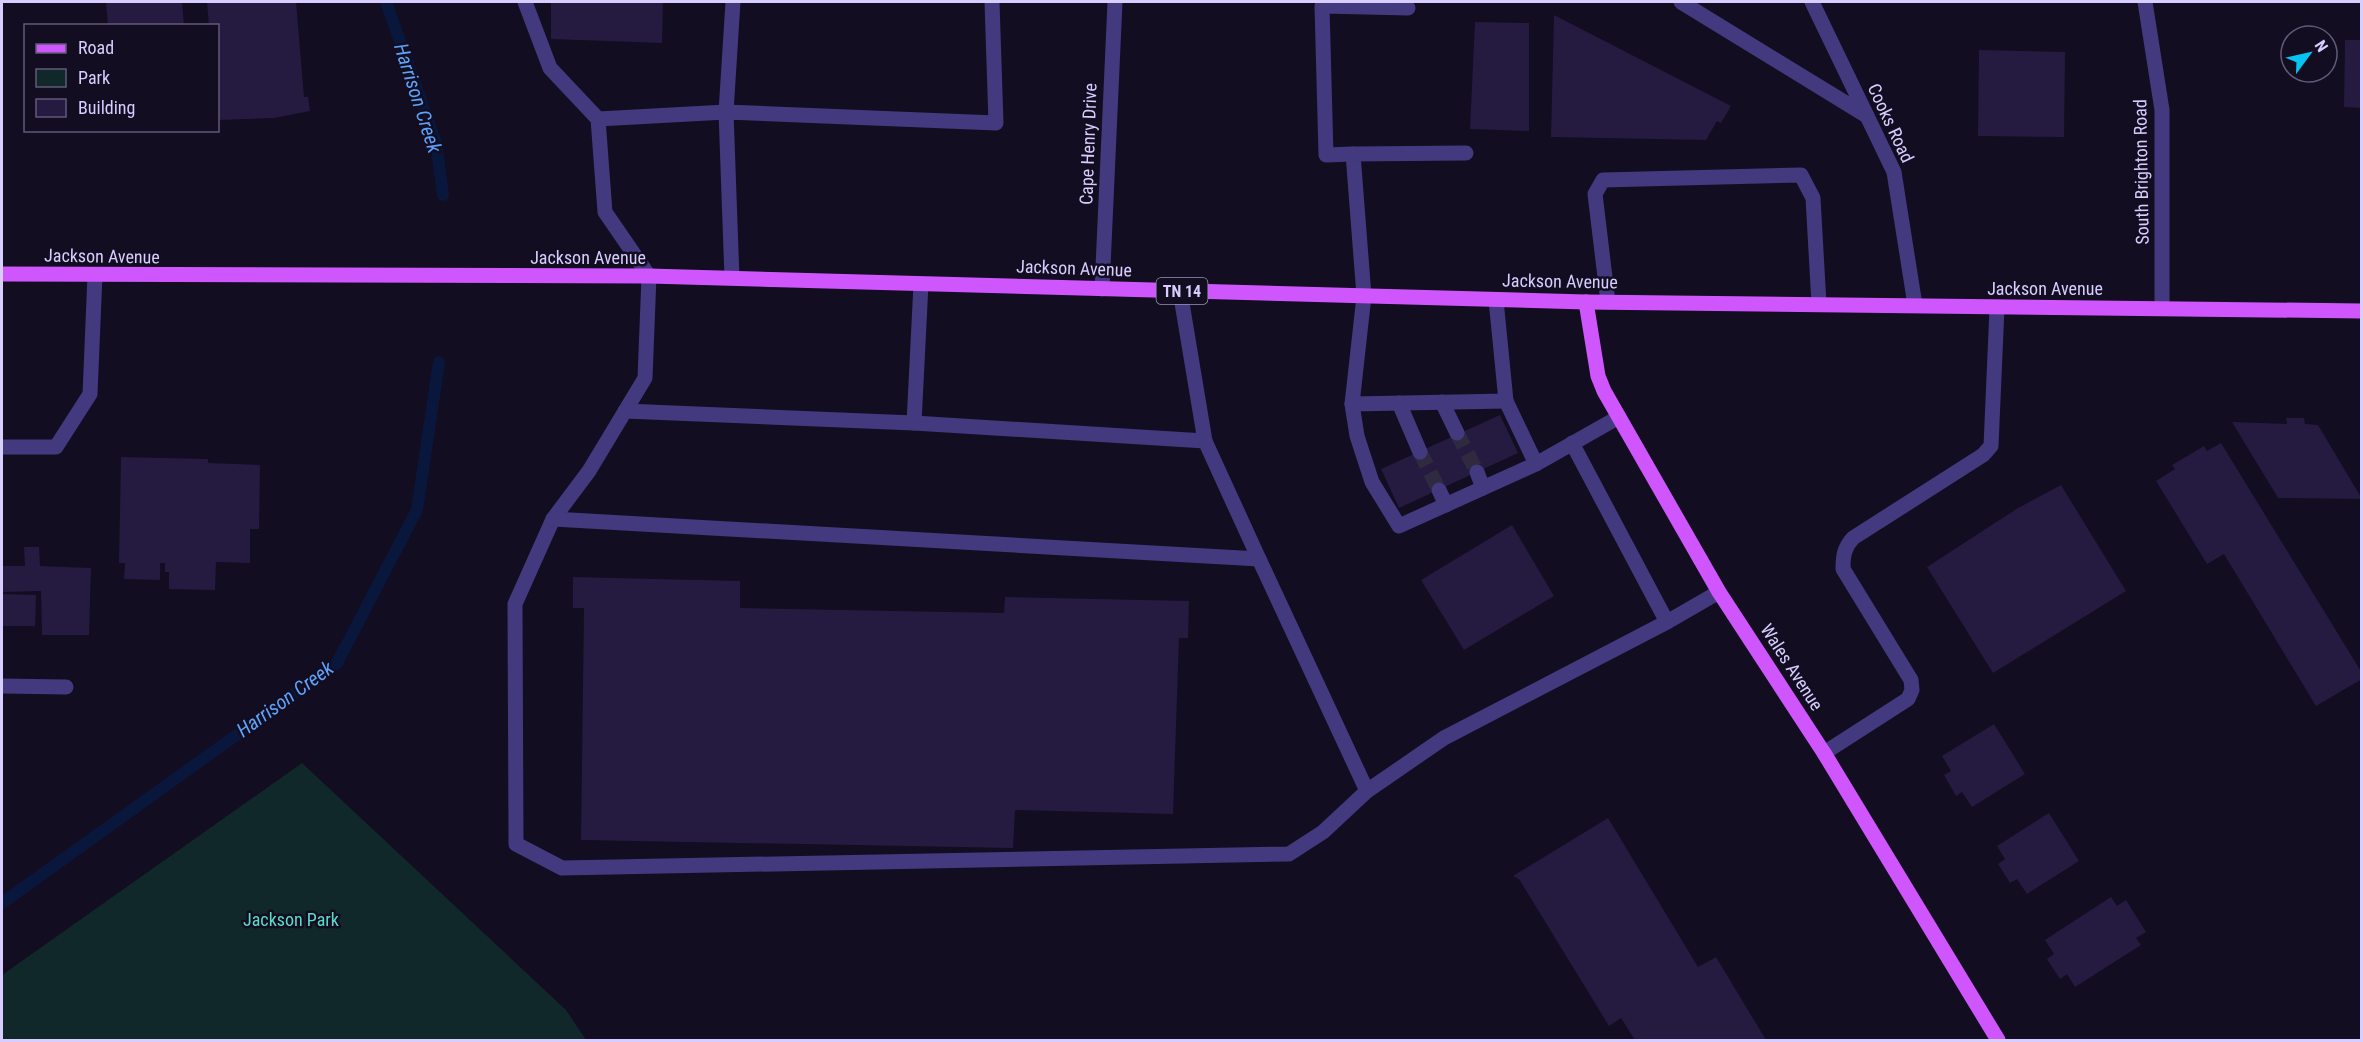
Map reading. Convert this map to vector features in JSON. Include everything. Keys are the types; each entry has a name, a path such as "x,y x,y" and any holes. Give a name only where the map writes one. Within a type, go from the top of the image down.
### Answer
{"main road":[{"name":"Jackson Avenue","path":"2,274 649,276 1586,302 2361,311"},
{"name":"Wales Avenue","path":"1586,302 1598,376 1619,417 1719,592 1824,753 1998,1041"}],"street":[{"path":"525,2 550,68 598,119 605,212 649,276 645,378 589,471 553,519 515,604 516,844 562,868 1288,854 1323,832 1367,791 1444,738 1667,622 1719,592"},
{"path":"732,278 726,112 733,2"},
{"path":"598,119 726,112 996,123 992,2"},
{"name":"Cape Henry Drive","path":"1102,289 1115,2"},
{"path":"1681,2 1867,116"},
{"name":"Cooks Road","path":"1812,2 1894,172 1915,305"},
{"name":"South Brighton Road","path":"2145,2 2162,110 2162,307"},
{"path":"1408,8 1322,6 1326,155 1466,153"},
{"path":"1353,154 1364,296 1352,404 1357,436 1372,482 1399,526 1536,464 1619,417"},
{"path":"1608,302 1595,194 1603,180 1802,175 1813,198 1819,304"},
{"path":"2,447 56,447 90,394 94,275"},
{"path":"914,423 921,284"},
{"path":"1180,291 1205,441 1367,791"},
{"path":"1496,300 1506,401 1536,464"},
{"path":"1824,753 1908,699 1912,690 1911,680 1844,569 1843,557 1846,545 1853,538 1983,455 1991,446 1997,308"},
{"path":"1352,404 1506,401"},
{"path":"1442,402 1457,433"},
{"path":"1399,403 1420,452"},
{"path":"625,411 914,423 1205,441"},
{"path":"1572,443 1667,622"},
{"path":"1477,472 1483,488"},
{"path":"1439,490 1446,505"},
{"path":"553,519 1259,559"},
{"path":"2,686 66,687"}],"green space":[{"name":"Jackson Park","path":"302,763 566,1010 586,1040 2,1040 2,975"}],"building":[{"path":"106,2 182,2 184,24 108,24"},
{"path":"207,2 296,2 304,97 308,97 310,111 274,118 219,120 219,24 209,24"},
{"path":"551,2 663,2 662,43 551,39"},
{"path":"1554,15 1731,106 1721,123 1717,121 1706,140 1551,137"},
{"path":"1475,22 1529,23 1529,131 1470,129"},
{"path":"2345,40 2362,40 2362,108 2344,107"},
{"path":"1979,50 2065,52 2064,137 1978,136"},
{"path":"1500,415 1518,453 1399,508 1381,469"},
{"path":"2286,418 2304,418 2305,424 2318,425 2362,499 2278,498 2232,422 2287,424"},
{"path":"2221,443 2362,673 2362,679 2316,706 2224,554 2207,564 2156,481 2175,469 2172,465 2204,446 2207,451"},
{"path":"121,457 208,459 208,463 260,465 259,529 250,529 250,563 216,562 215,590 169,589 169,572 165,572 165,563 160,563 160,580 124,579 125,563 119,563"},
{"path":"2061,485 2126,591 1993,673 1927,567 2018,508"},
{"path":"1512,525 1554,596 1464,650 1421,580"},
{"path":"24,547 39,547 40,566 91,568 89,635 42,635 41,591 2,592 2,566 25,566"},
{"path":"573,577 740,581 740,608 1004,613 1005,597 1189,601 1188,638 1179,638 1173,814 1015,810 1013,848 581,840 584,608 573,608"},
{"path":"2,594 36,595 35,626 2,626"},
{"path":"1994,724 2025,774 1972,807 1962,792 1956,796 1944,775 1951,771 1942,756"},
{"path":"2049,813 2079,861 2027,894 2017,879 2010,883 1998,864 2005,859 1997,846"},
{"path":"1608,818 1698,967 1716,957 1766,1040 1635,1040 1621,1018 1609,1026 1519,879 1513,876"},
{"path":"2111,897 2117,906 2126,900 2146,932 2136,938 2141,945 2075,987 2067,974 2060,979 2047,959 2054,954 2045,940"}],"waterway":[{"name":"Harrison Creek","path":"386,2 436,143 443,195"},
{"name":"Harrison Creek","path":"2,903 337,663 417,510 439,362"}],"tunnel":[{"path":"1457,433 1477,472"},
{"path":"1420,452 1439,490"}]}
